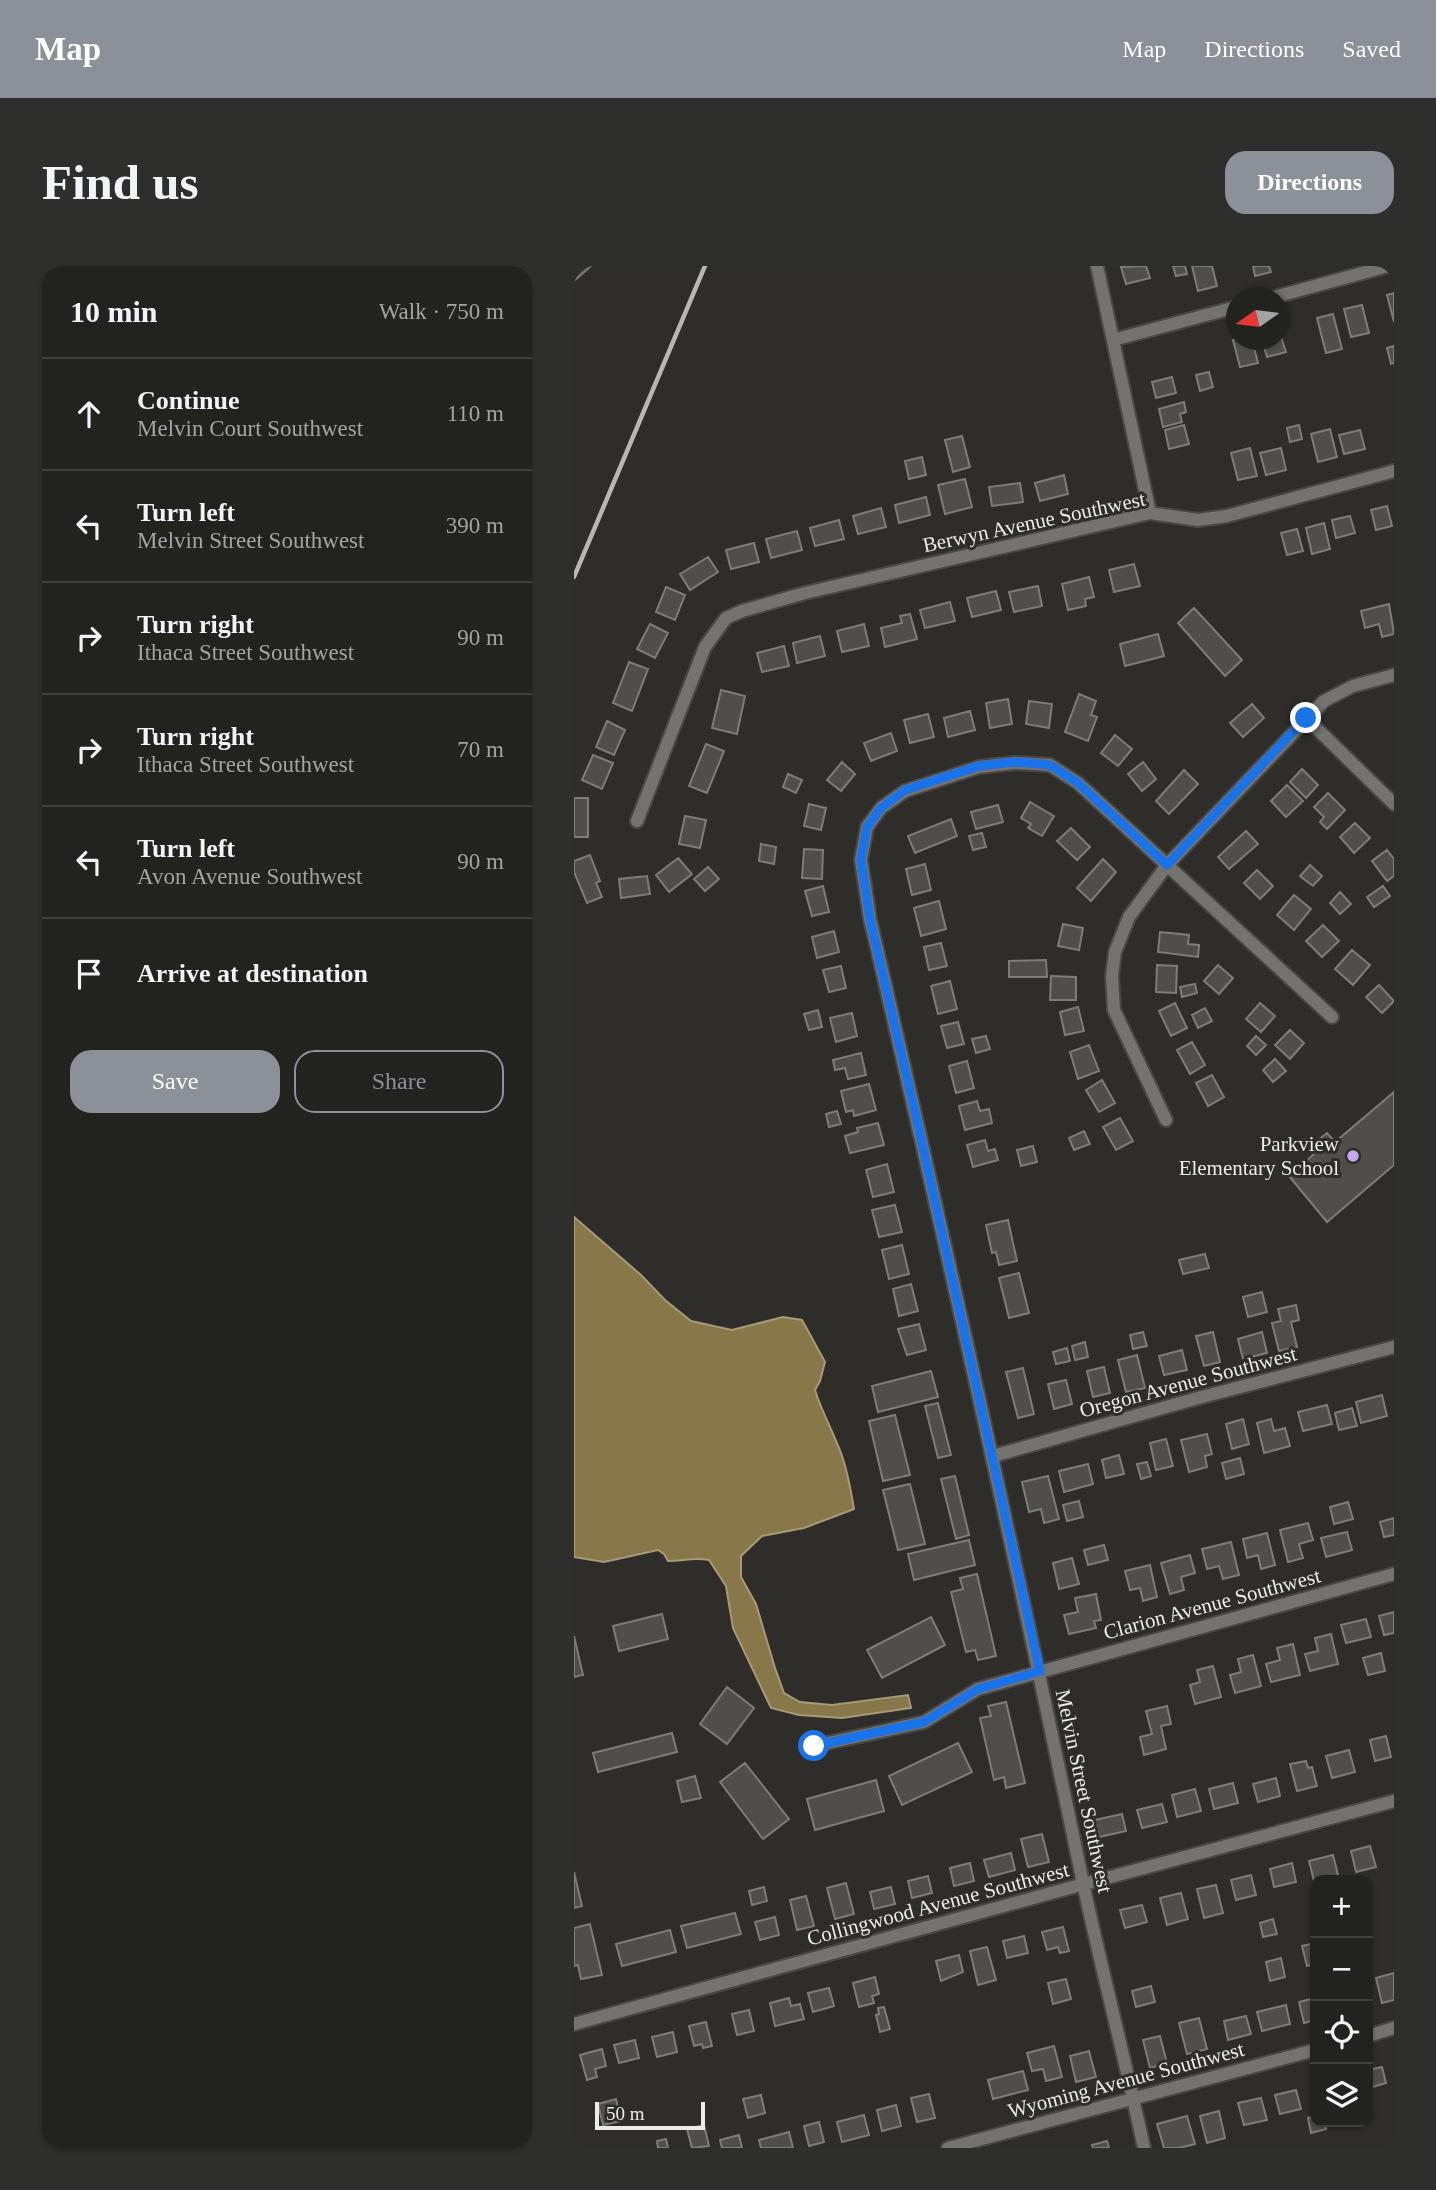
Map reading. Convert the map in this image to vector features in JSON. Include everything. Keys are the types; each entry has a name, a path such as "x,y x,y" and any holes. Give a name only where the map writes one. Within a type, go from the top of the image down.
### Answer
{"street":[{"path":"1097,266 1150,513"},
{"path":"1289,293 1388,266"},
{"path":"1113,340 1226,310"},
{"name":"Berwyn Avenue Southwest","path":"637,821 705,647 716,628 726,618 805,593 1150,513 1198,520 1227,516 1394,471"},
{"path":"1166,1120 1114,1010 1112,976 1115,952 1129,917 1167,865 1324,701 1347,689 1394,675"},
{"path":"1306,718 1394,804"},
{"name":"Melvin Street Southwest","path":"1144,2148 1084,1884 993,1456 870,919 861,860 867,827 881,808 905,790 979,766 1015,762 1050,765 1078,783 1167,865"},
{"path":"1167,865 1332,1017"},
{"name":"Oregon Avenue Southwest","path":"993,1456 1185,1401 1394,1347"},
{"name":"Clarion Avenue Southwest","path":"814,1746 924,1722 978,1689 1394,1574"},
{"name":"Collingwood Avenue Southwest","path":"574,2024 1394,1801"},
{"path":"1373,2034 1394,2028"},
{"name":"Wyoming Avenue Southwest","path":"948,2148 1310,2051"}],"shaded area":[{"path":"574,1217 691,1321 732,1330 783,1317 802,1320 825,1362 815,1390 844,1462 854,1509 804,1528 762,1536 741,1556 741,1577 756,1604 784,1693 800,1702 832,1705 908,1695 911,1708 842,1718 799,1715 771,1708 733,1628 726,1586 709,1560 668,1561 658,1550 604,1562 574,1557"}],"building":[{"path":"574,266 591,266 574,281"},
{"path":"1146,266 1150,278 1126,284 1121,267"},
{"path":"1173,266 1185,266 1187,274 1176,276"},
{"path":"1192,266 1212,266 1217,286 1198,291"},
{"path":"1253,266 1269,266 1271,272 1255,276"},
{"path":"1394,293 1394,322 1387,295"},
{"path":"1362,305 1369,333 1351,337 1344,309"},
{"path":"1333,314 1342,349 1326,353 1317,318"},
{"path":"1394,346 1394,363 1391,364 1387,348"},
{"path":"1236,350 1255,350 1258,363 1240,367"},
{"path":"1265,350 1286,352 1267,357"},
{"path":"1209,372 1213,387 1200,391 1196,375"},
{"path":"1172,377 1176,393 1156,398 1152,382"},
{"path":"1184,402 1186,412 1180,414 1182,422 1163,427 1159,409"},
{"path":"1184,425 1189,444 1169,449 1165,430"},
{"path":"1299,425 1302,439 1290,442 1287,428"},
{"path":"1330,429 1337,457 1318,462 1311,434"},
{"path":"1360,430 1365,449 1344,454 1339,435"},
{"path":"962,436 970,467 953,472 945,440"},
{"path":"1250,448 1257,476 1238,480 1231,453"},
{"path":"1281,448 1286,470 1266,475 1260,453"},
{"path":"922,457 926,475 909,479 905,461"},
{"path":"1064,475 1068,494 1040,501 1035,483"},
{"path":"965,479 972,507 945,514 938,485"},
{"path":"1020,483 1023,502 992,506 989,487"},
{"path":"926,497 930,515 899,523 895,505"},
{"path":"1387,506 1392,526 1376,530 1371,510"},
{"path":"881,508 886,527 858,534 853,516"},
{"path":"1350,516 1355,533 1336,538 1332,520"},
{"path":"839,520 844,539 815,546 810,528"},
{"path":"1324,523 1330,549 1312,554 1306,528"},
{"path":"1297,529 1303,551 1287,555 1281,533"},
{"path":"797,531 802,550 771,558 766,539"},
{"path":"754,543 759,562 731,569 726,550"},
{"path":"708,557 718,572 690,590 680,574"},
{"path":"1134,564 1140,586 1114,592 1109,570"},
{"path":"1089,577 1094,597 1085,599 1086,606 1068,610 1062,584"},
{"path":"1038,586 1042,606 1014,612 1009,592"},
{"path":"666,587 685,595 675,620 656,612"},
{"path":"996,591 1001,610 972,617 967,598"},
{"path":"950,602 955,621 925,628 920,610"},
{"path":"1389,604 1394,634 1382,637 1379,624 1365,628 1361,611"},
{"path":"1194,608 1242,660 1225,676 1178,623"},
{"path":"910,614 917,639 885,647 881,628 902,623 900,616"},
{"path":"650,624 668,633 655,658 637,649"},
{"path":"864,624 869,646 842,652 837,631"},
{"path":"1158,634 1164,656 1125,666 1120,644"},
{"path":"820,636 825,656 797,663 793,643"},
{"path":"784,646 789,666 762,672 757,653"},
{"path":"629,662 648,669 632,711 613,703"},
{"path":"721,690 745,696 737,734 712,728"},
{"path":"1079,694 1096,701 1091,715 1097,717 1088,741 1065,732"},
{"path":"1008,699 1012,724 990,728 986,703"},
{"path":"1029,701 1052,704 1049,728 1026,724"},
{"path":"1252,704 1264,718 1243,737 1230,723"},
{"path":"970,711 975,730 948,737 944,718"},
{"path":"928,714 934,737 910,743 904,720"},
{"path":"607,721 625,730 614,755 596,747"},
{"path":"891,733 897,751 871,761 864,743"},
{"path":"1115,735 1132,749 1118,766 1101,753"},
{"path":"706,744 724,751 707,793 689,786"},
{"path":"593,755 613,763 602,789 582,780"},
{"path":"842,762 855,774 841,791 827,780"},
{"path":"1143,762 1156,779 1142,791 1128,774"},
{"path":"1302,769 1318,785 1306,798 1290,782"},
{"path":"1184,770 1198,784 1169,814 1156,801"},
{"path":"788,774 802,780 796,793 783,787"},
{"path":"1287,785 1303,801 1286,817 1271,801"},
{"path":"1328,793 1345,810 1327,829 1320,822 1324,817 1314,807"},
{"path":"574,798 588,798 588,837 574,837"},
{"path":"1030,802 1054,816 1042,836 1028,828 1031,824 1021,818"},
{"path":"809,804 826,808 821,830 804,826"},
{"path":"998,805 1003,822 976,829 971,812"},
{"path":"685,816 706,820 700,848 679,844"},
{"path":"951,819 957,836 915,853 908,836"},
{"path":"1355,823 1370,838 1354,853 1340,837"},
{"path":"1071,828 1090,847 1077,860 1057,841"},
{"path":"1246,831 1258,844 1229,869 1218,857"},
{"path":"982,833 986,847 973,850 969,836"},
{"path":"761,844 776,847 774,864 759,861"},
{"path":"804,849 823,850 822,879 802,878"},
{"path":"1387,850 1394,859 1394,876 1387,881 1372,861"},
{"path":"590,855 600,881 596,883 602,897 587,903 574,872 574,861"},
{"path":"678,858 692,874 669,892 656,875"},
{"path":"1103,859 1116,872 1091,901 1077,888"},
{"path":"925,864 931,890 912,895 906,869"},
{"path":"1310,865 1322,876 1313,886 1300,876"},
{"path":"708,867 719,879 705,891 694,879"},
{"path":"1257,870 1273,886 1260,899 1244,883"},
{"path":"647,876 650,894 621,898 619,879"},
{"path":"823,886 829,912 812,916 805,891"},
{"path":"1383,886 1390,896 1374,907 1367,897"},
{"path":"1340,892 1351,904 1340,914 1330,903"},
{"path":"1294,895 1311,909 1294,930 1277,915"},
{"path":"939,901 946,929 921,936 914,908"},
{"path":"1063,924 1083,928 1079,950 1058,946"},
{"path":"1323,925 1339,941 1322,957 1306,941"},
{"path":"834,931 839,952 817,958 812,937"},
{"path":"1160,932 1189,935 1188,944 1199,945 1198,957 1158,952"},
{"path":"941,943 947,966 929,970 924,947"},
{"path":"1352,950 1370,965 1353,985 1335,969"},
{"path":"1046,960 1047,977 1009,977 1009,961"},
{"path":"1157,965 1177,966 1176,993 1156,992"},
{"path":"1218,965 1233,978 1219,994 1204,981"},
{"path":"841,966 846,988 829,992 823,970"},
{"path":"1051,976 1076,977 1076,1000 1050,1000"},
{"path":"950,981 957,1009 938,1014 931,986"},
{"path":"1195,984 1197,993 1182,997 1180,987"},
{"path":"1379,985 1394,1001 1382,1013 1366,997"},
{"path":"1175,1003 1187,1028 1171,1036 1159,1011"},
{"path":"1260,1003 1275,1016 1261,1032 1246,1019"},
{"path":"1078,1007 1084,1031 1065,1035 1060,1012"},
{"path":"1205,1008 1212,1021 1198,1028 1192,1015"},
{"path":"818,1010 822,1027 809,1030 804,1014"},
{"path":"852,1013 857,1036 836,1042 830,1018"},
{"path":"958,1022 964,1044 947,1048 941,1026"},
{"path":"1290,1030 1304,1043 1290,1059 1275,1045"},
{"path":"986,1036 990,1049 976,1053 972,1039"},
{"path":"1256,1036 1266,1045 1256,1055 1247,1046"},
{"path":"1192,1042 1205,1065 1190,1074 1177,1050"},
{"path":"1089,1045 1099,1071 1078,1079 1070,1052"},
{"path":"861,1053 866,1075 848,1079 845,1068 835,1070 833,1060"},
{"path":"1275,1059 1286,1071 1273,1082 1263,1070"},
{"path":"967,1061 974,1088 956,1093 949,1066"},
{"path":"1212,1075 1224,1097 1208,1106 1196,1083"},
{"path":"1102,1080 1115,1103 1099,1112 1086,1090"},
{"path":"869,1084 876,1110 854,1116 853,1110 846,1112 841,1091"},
{"name":"Parkview Elementary School","path":"1394,1092 1394,1165 1327,1222 1289,1176 1322,1147 1317,1141 1327,1133 1335,1142"},
{"path":"977,1101 980,1111 989,1109 992,1123 965,1130 959,1106"},
{"path":"837,1111 841,1124 829,1127 826,1114"},
{"path":"1120,1118 1133,1141 1116,1150 1103,1127"},
{"path":"878,1123 884,1145 850,1153 845,1136 858,1132 857,1128"},
{"path":"1084,1131 1090,1144 1074,1150 1069,1138"},
{"path":"985,1140 988,1151 995,1149 998,1160 973,1167 967,1145"},
{"path":"1033,1146 1037,1162 1021,1166 1017,1150"},
{"path":"887,1164 894,1192 873,1197 866,1170"},
{"path":"895,1205 902,1232 879,1237 872,1210"},
{"path":"1008,1220 1017,1261 999,1265 996,1252 992,1253 986,1225"},
{"path":"902,1245 909,1274 889,1279 882,1250"},
{"path":"1205,1254 1209,1268 1183,1274 1179,1260"},
{"path":"1019,1273 1029,1313 1009,1318 999,1278"},
{"path":"911,1284 918,1311 899,1316 893,1289"},
{"path":"1262,1292 1267,1312 1248,1317 1243,1297"},
{"path":"1296,1305 1299,1320 1291,1322 1297,1347 1279,1351 1272,1323 1281,1321 1278,1309"},
{"path":"919,1324 926,1350 907,1355 898,1329"},
{"path":"1143,1332 1147,1346 1133,1349 1130,1335"},
{"path":"1213,1332 1220,1362 1204,1366 1196,1336"},
{"path":"1262,1332 1267,1353 1243,1359 1238,1339"},
{"path":"1085,1342 1088,1357 1075,1360 1072,1346"},
{"path":"1067,1348 1070,1361 1056,1364 1053,1352"},
{"path":"1182,1350 1187,1370 1164,1375 1159,1356"},
{"path":"1137,1355 1145,1388 1126,1392 1118,1360"},
{"path":"1104,1367 1110,1393 1093,1397 1087,1371"},
{"path":"1023,1368 1034,1414 1018,1418 1006,1372"},
{"path":"931,1371 938,1397 878,1412 872,1386"},
{"path":"1066,1380 1072,1404 1054,1409 1048,1384"},
{"path":"1382,1395 1387,1416 1361,1423 1356,1402"},
{"path":"938,1403 951,1455 938,1458 925,1406"},
{"path":"1327,1405 1332,1424 1303,1431 1298,1412"},
{"path":"1352,1408 1357,1426 1339,1430 1335,1413"},
{"path":"895,1415 910,1475 883,1481 869,1421"},
{"path":"1243,1419 1249,1444 1232,1449 1226,1424"},
{"path":"1271,1419 1274,1431 1285,1428 1290,1446 1264,1453 1257,1423"},
{"path":"1207,1434 1212,1454 1205,1456 1207,1467 1189,1472 1181,1440"},
{"path":"1166,1439 1173,1466 1156,1470 1150,1443"},
{"path":"1119,1455 1124,1474 1106,1478 1102,1460"},
{"path":"1240,1458 1244,1474 1226,1479 1222,1463"},
{"path":"1147,1462 1151,1476 1141,1479 1137,1464"},
{"path":"1088,1464 1093,1484 1064,1492 1059,1471"},
{"path":"955,1476 969,1535 956,1539 941,1479"},
{"path":"1048,1476 1059,1519 1044,1523 1041,1509 1029,1512 1022,1482"},
{"path":"910,1484 925,1544 898,1550 883,1490"},
{"path":"1079,1501 1083,1517 1067,1521 1063,1505"},
{"path":"1348,1502 1353,1519 1334,1524 1330,1507"},
{"path":"1394,1518 1394,1535 1384,1537 1380,1522"},
{"path":"1308,1523 1313,1540 1299,1544 1303,1558 1288,1562 1280,1530"},
{"path":"1347,1532 1352,1550 1326,1557 1321,1538"},
{"path":"1267,1533 1275,1565 1261,1569 1258,1555 1247,1558 1243,1539"},
{"path":"969,1540 975,1565 914,1580 908,1554"},
{"path":"1231,1542 1239,1575 1223,1579 1219,1566 1207,1569 1202,1549"},
{"path":"1104,1545 1108,1560 1088,1565 1084,1550"},
{"path":"1190,1555 1195,1573 1181,1577 1184,1590 1170,1594 1161,1563"},
{"path":"1072,1558 1079,1584 1059,1589 1053,1563"},
{"path":"1150,1565 1157,1597 1143,1601 1140,1588 1130,1590 1125,1571"},
{"path":"977,1574 996,1656 978,1660 975,1650 966,1652 951,1592 963,1589 960,1578"},
{"path":"1096,1594 1101,1620 1094,1621 1096,1628 1069,1634 1064,1615 1078,1612 1075,1598"},
{"path":"1394,1612 1394,1633 1384,1635 1379,1616"},
{"path":"662,1614 668,1639 619,1651 613,1626"},
{"path":"931,1617 945,1645 882,1678 867,1650"},
{"path":"1366,1619 1371,1637 1346,1643 1341,1625"},
{"path":"1331,1634 1338,1664 1310,1671 1305,1654 1318,1651 1315,1638"},
{"path":"574,1636 583,1675 574,1677"},
{"path":"1293,1644 1300,1675 1271,1682 1266,1664 1280,1660 1277,1648"},
{"path":"1381,1653 1385,1671 1368,1675 1363,1658"},
{"path":"1253,1655 1261,1686 1235,1693 1230,1675 1241,1672 1238,1659"},
{"path":"1213,1666 1221,1697 1195,1704 1190,1685 1200,1682 1197,1670"},
{"path":"727,1687 754,1708 727,1744 700,1724"},
{"path":"1006,1702 1025,1783 1006,1788 1004,1777 994,1780 980,1718 991,1716 988,1706"},
{"path":"1167,1706 1171,1724 1161,1726 1166,1749 1144,1755 1140,1737 1152,1734 1146,1711"},
{"path":"672,1733 677,1752 598,1772 593,1753"},
{"path":"1386,1736 1391,1757 1375,1761 1370,1740"},
{"path":"958,1743 972,1772 902,1805 889,1776"},
{"path":"1349,1750 1355,1772 1332,1778 1326,1756"},
{"path":"1306,1761 1308,1768 1312,1767 1317,1786 1297,1791 1290,1764"},
{"path":"745,1763 789,1819 763,1839 720,1782"},
{"path":"695,1776 701,1798 682,1802 677,1781"},
{"path":"1276,1778 1280,1796 1258,1802 1253,1784"},
{"path":"876,1780 884,1811 815,1830 807,1799"},
{"path":"1233,1783 1238,1803 1214,1809 1209,1789"},
{"path":"1195,1789 1201,1811 1177,1817 1172,1795"},
{"path":"1162,1804 1167,1822 1142,1828 1137,1810"},
{"path":"1122,1814 1126,1831 1099,1837 1095,1820"},
{"path":"1042,1834 1049,1862 1028,1867 1021,1839"},
{"path":"1370,1846 1376,1867 1356,1872 1351,1851"},
{"path":"1011,1853 1015,1870 989,1877 984,1860"},
{"path":"1333,1855 1338,1875 1312,1875 1309,1861"},
{"path":"970,1863 974,1881 954,1886 950,1868"},
{"path":"1292,1863 1296,1882 1274,1887 1270,1869"},
{"path":"574,1872 582,1906 574,1908"},
{"path":"1251,1875 1256,1895 1236,1900 1231,1880"},
{"path":"928,1876 932,1893 912,1898 908,1881"},
{"path":"846,1883 854,1914 835,1919 827,1888"},
{"path":"1216,1885 1223,1913 1204,1918 1197,1889"},
{"path":"764,1887 767,1901 752,1905 749,1891"},
{"path":"891,1887 895,1904 874,1909 870,1892"},
{"path":"1181,1893 1188,1919 1167,1925 1160,1898"},
{"path":"806,1896 814,1926 797,1930 790,1900"},
{"path":"1142,1905 1147,1922 1125,1928 1120,1910"},
{"path":"735,1913 741,1934 687,1948 681,1926"},
{"path":"775,1917 779,1935 760,1940 755,1922"},
{"path":"1273,1919 1277,1934 1263,1937 1260,1923"},
{"path":"590,1924 602,1975 581,1979 578,1965 574,1966 574,1928"},
{"path":"1063,1927 1069,1951 1060,1953 1058,1947 1047,1950 1042,1932"},
{"path":"670,1930 676,1952 622,1966 616,1944"},
{"path":"1024,1936 1028,1953 1007,1958 1003,1941"},
{"path":"1310,1944 1310,1965 1307,1966 1302,1946"},
{"path":"987,1947 996,1980 978,1985 970,1951"},
{"path":"959,1955 963,1972 941,1981 936,1961"},
{"path":"1281,1958 1285,1977 1270,1981 1266,1962"},
{"path":"1394,1973 1394,2000 1382,2003 1376,1978"},
{"path":"875,1977 879,1994 872,1996 874,2003 859,2007 853,1983"},
{"path":"1066,1979 1071,1999 1053,2004 1048,1983"},
{"path":"1151,1986 1155,2002 1136,2007 1132,1991"},
{"path":"829,1988 834,2006 813,2012 808,1993"},
{"path":"789,1998 791,2006 800,2004 804,2019 775,2026 770,2003"},
{"path":"1310,1999 1310,2021 1304,2023 1299,2002"},
{"path":"1286,2005 1290,2024 1262,2031 1257,2012"},
{"path":"884,2007 890,2029 880,2032 876,2015 879,2014 878,2008"},
{"path":"749,2010 754,2031 737,2035 732,2014"},
{"path":"1246,2016 1251,2034 1228,2040 1224,2021"},
{"path":"1199,2018 1207,2049 1187,2054 1179,2023"},
{"path":"706,2022 712,2046 694,2046 689,2026"},
{"path":"673,2032 677,2052 657,2057 652,2037"},
{"path":"1160,2036 1167,2063 1150,2068 1143,2040"},
{"path":"635,2040 639,2058 619,2063 614,2045"},
{"path":"1054,2046 1062,2077 1046,2081 1043,2069 1032,2071 1027,2053"},
{"path":"602,2049 606,2066 595,2069 597,2077 587,2080 580,2055"},
{"path":"1089,2051 1096,2077 1076,2082 1070,2056"},
{"path":"1382,2067 1386,2083 1373,2087 1373,2069"},
{"path":"1023,2071 1028,2090 993,2099 988,2080"},
{"path":"1296,2090 1301,2109 1280,2114 1275,2095"},
{"path":"929,2094 935,2118 917,2122 911,2098"},
{"path":"761,2095 765,2113 748,2118 743,2099"},
{"path":"1261,2098 1267,2120 1244,2125 1238,2103"},
{"path":"616,2099 621,2121 603,2125 598,2104"},
{"path":"896,2105 901,2126 882,2131 877,2110"},
{"path":"1219,2111 1225,2138 1207,2143 1200,2116"},
{"path":"864,2115 869,2135 842,2142 837,2122"},
{"path":"1187,2116 1195,2144 1164,2148 1157,2124"},
{"path":"1308,2118 1310,2127 1326,2129 1311,2133"},
{"path":"819,2122 824,2142 809,2146 804,2126"},
{"path":"704,2125 709,2146 692,2148 687,2129"},
{"path":"789,2132 793,2148 761,2148 759,2140"},
{"path":"739,2135 742,2148 722,2148 720,2140"},
{"path":"666,2139 668,2148 658,2148 657,2141"},
{"path":"1107,2141 1109,2148 1093,2148 1092,2145"}],"railway":[{"path":"574,577 705,266"}],"place":[{"name":"Parkview Elementary School","path":"1353,1156"}],"route":[{"path":"814,1746 924,1722 978,1689 1040,1671 870,919 861,860 867,827 881,808 905,790 979,766 1015,762 1050,765 1078,783 1167,865 1306,718"}]}
